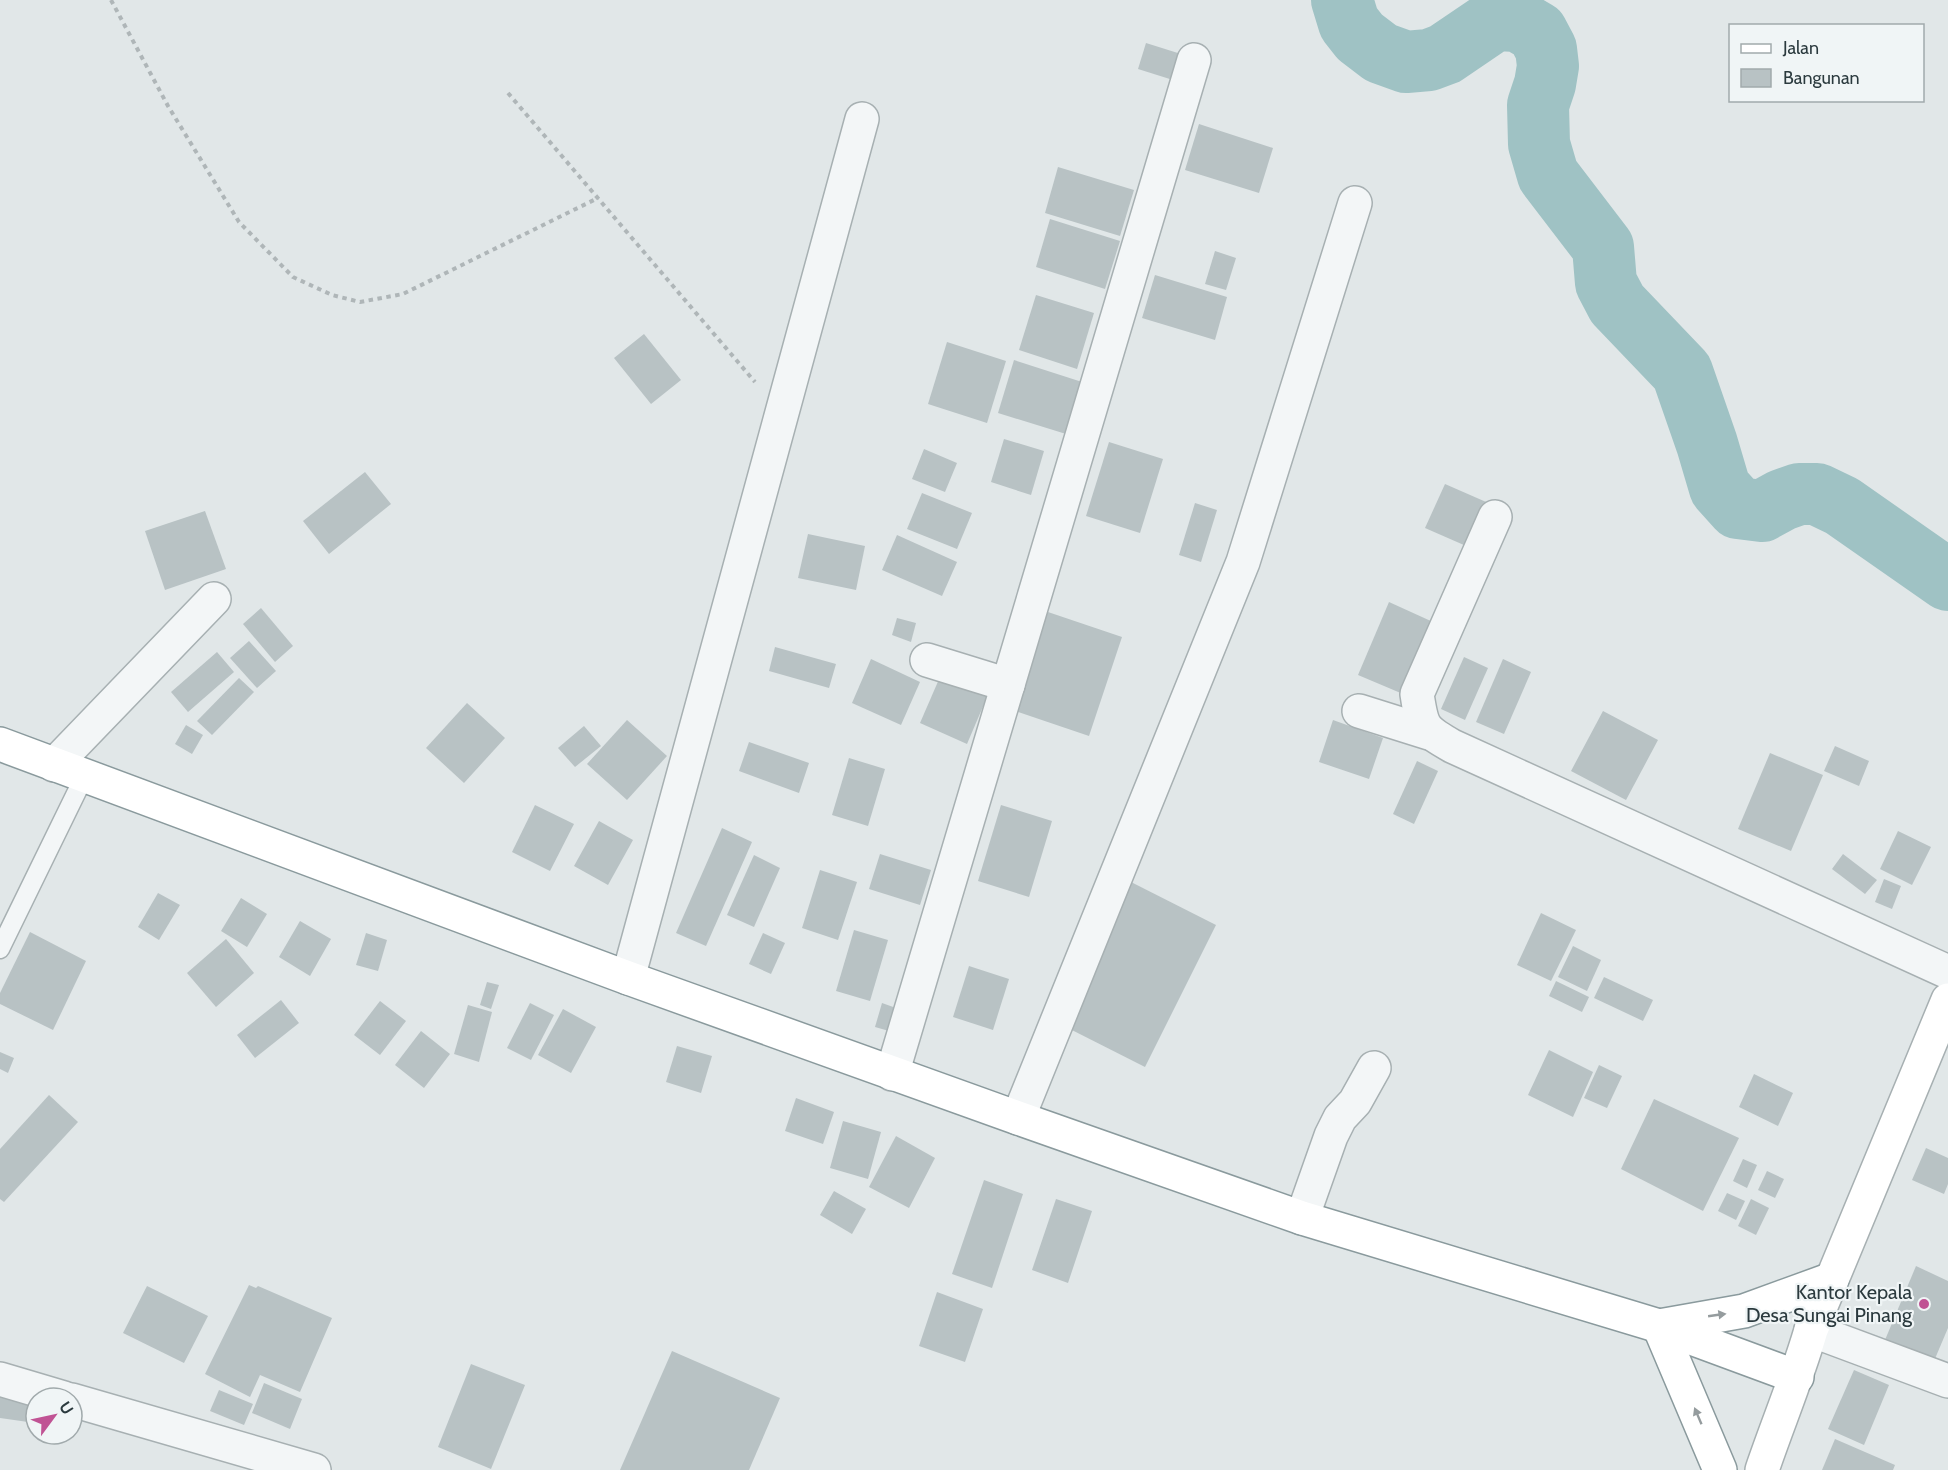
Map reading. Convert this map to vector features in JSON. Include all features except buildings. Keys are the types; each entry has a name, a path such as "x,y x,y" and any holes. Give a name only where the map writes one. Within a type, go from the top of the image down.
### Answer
{"main road":[{"path":"0,744 84,777 892,1074 1302,1218 1659,1326 1797,1377"},
{"path":"1762,1470 1786,1401 1797,1377 1811,1330 1948,1000"},
{"path":"1659,1326 1744,1311 1832,1279"},
{"path":"1659,1326 1720,1470"}],"street":[{"path":"892,1074 1194,60"},
{"path":"628,978 862,119"},
{"path":"1018,1118 1243,562 1355,203"},
{"path":"1429,733 1421,717 1417,694 1495,517"},
{"path":"54,765 214,598"},
{"path":"927,660 1008,685"},
{"path":"1359,711 1429,733 1452,746 1948,972"},
{"path":"1302,1218 1331,1136 1340,1118 1355,1102 1374,1068"},
{"path":"1811,1330 1948,1381"},
{"path":"0,1379 24,1386"},
{"path":"84,1404 305,1469"}],"lane":[{"path":"0,949 84,777"}],"path":[{"path":"111,0 168,106 239,222 293,277 332,295 360,302 403,294 598,198"},
{"path":"508,93 782,413"}],"waterway":[{"path":"1342,0 1349,23 1360,37 1381,53 1406,62 1429,60 1445,54 1495,20 1518,21 1537,32 1546,49 1548,66 1538,105 1539,144 1548,175 1603,247 1606,283 1617,304 1682,372 1720,488 1738,508 1762,511 1799,494 1817,494 1842,506 1948,580"}],"place":[{"name":"Kantor Kepala Desa Sungai Pinang","path":"1924,1304"}]}
